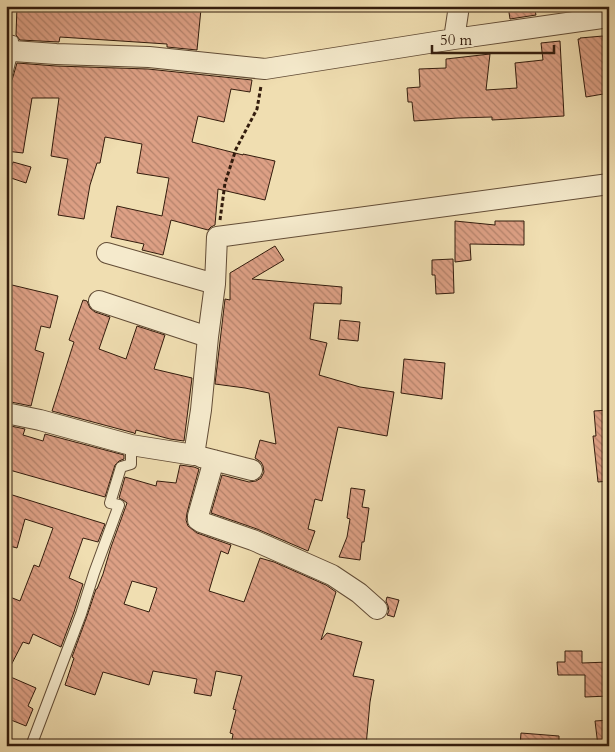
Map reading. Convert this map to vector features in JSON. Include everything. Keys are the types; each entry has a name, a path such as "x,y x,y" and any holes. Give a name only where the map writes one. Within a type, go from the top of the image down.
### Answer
{"street":[{"path":"454,39 459,6"},
{"path":"10,45 56,54 149,57 265,68 609,17"},
{"path":"194,456 216,284 217,237 609,184"},
{"path":"107,253 216,284"},
{"path":"99,301 208,337"},
{"path":"6,414 40,420 131,445 214,460 252,470"},
{"path":"214,460 198,520 253,540 332,575 359,593 377,609"}],"lane":[{"path":"6,78 10,45"},
{"path":"31,746 81,614 119,505 110,503 121,468 131,464 131,445"}],"path":[{"path":"217,237 225,183 236,149 257,109 265,68"}],"building":[{"path":"17,6 166,6 201,9 197,50 167,47 167,44 60,37 59,42 20,40 16,35"},
{"path":"508,6 534,6 536,15 510,19"},
{"path":"603,36 606,67 609,67 609,93 586,97 578,39"},
{"path":"560,41 564,116 492,120 492,117 414,121 412,102 408,102 407,88 420,87 419,69 446,68 446,59 490,54 486,90 517,88 515,63 543,60 541,43"},
{"path":"17,63 148,69 252,80 250,92 231,89 224,122 198,116 192,142 275,161 265,200 218,189 215,225 208,230 171,220 163,255 142,250 144,244 111,237 117,206 162,216 169,178 137,173 142,144 105,137 100,163 97,163 90,185 84,219 58,215 68,159 51,156 59,98 32,98 23,153 6,151 6,110 8,98 6,98 8,85 12,80"},
{"path":"13,162 31,167 26,183 8,177"},
{"path":"455,221 495,225 495,221 524,221 524,245 470,244 471,260 455,262"},
{"path":"275,246 284,260 252,279 342,287 341,304 314,303 310,339 327,343 319,375 360,387 394,392 387,436 338,427 322,501 315,499 308,529 315,531 308,551 257,529 211,513 222,475 249,482 256,481 261,478 264,472 261,462 255,458 260,440 276,444 269,393 215,384 225,299 230,300 230,273"},
{"path":"453,259 454,293 436,294 435,275 432,275 432,260"},
{"path":"12,285 58,296 50,328 41,326 35,350 44,353 31,406 6,401 6,298 9,298"},
{"path":"83,300 87,301 90,308 95,312 110,317 99,349 126,359 137,326 165,335 154,369 192,378 184,441 136,430 135,434 52,411 74,342 69,340"},
{"path":"340,320 360,322 358,341 338,339"},
{"path":"404,359 445,363 442,399 401,393"},
{"path":"609,410 609,444 606,444 609,481 598,482 593,436 596,436 594,411"},
{"path":"6,425 25,429 23,435 43,441 45,434 124,455 124,459 115,465 105,497 6,469"},
{"path":"180,465 199,469 187,513 186,520 188,526 197,533 231,545 228,554 221,551 209,591 244,602 260,558 274,562 326,585 336,592 321,640 327,633 362,642 353,676 374,680 366,746 231,746 233,734 230,733 236,710 233,709 242,676 216,671 211,696 194,693 197,679 153,671 149,685 103,672 95,695 65,685 74,658 72,657 127,503 119,498 125,477 156,486 157,481 176,483","holes":["132,581 157,588 149,612 124,604"]},
{"path":"351,488 365,490 362,507 369,508 360,560 339,557 347,537 350,519 347,518"},
{"path":"6,493 105,524 98,542 83,538 69,578 83,584 61,647 33,634 29,644 23,642 6,675 6,607 10,597 20,601 34,565 39,567 53,528 25,519 17,548 6,545"},
{"path":"387,597 399,600 394,617 387,615 389,611 386,601"},
{"path":"565,651 582,651 582,663 609,662 609,696 585,697 585,675 558,675 557,662 565,662"},
{"path":"6,675 36,688 28,706 33,709 26,726 6,718 6,704 11,694 6,692"},
{"path":"609,720 609,746 598,746 595,721"},
{"path":"521,733 559,736 559,746 520,746"}]}
